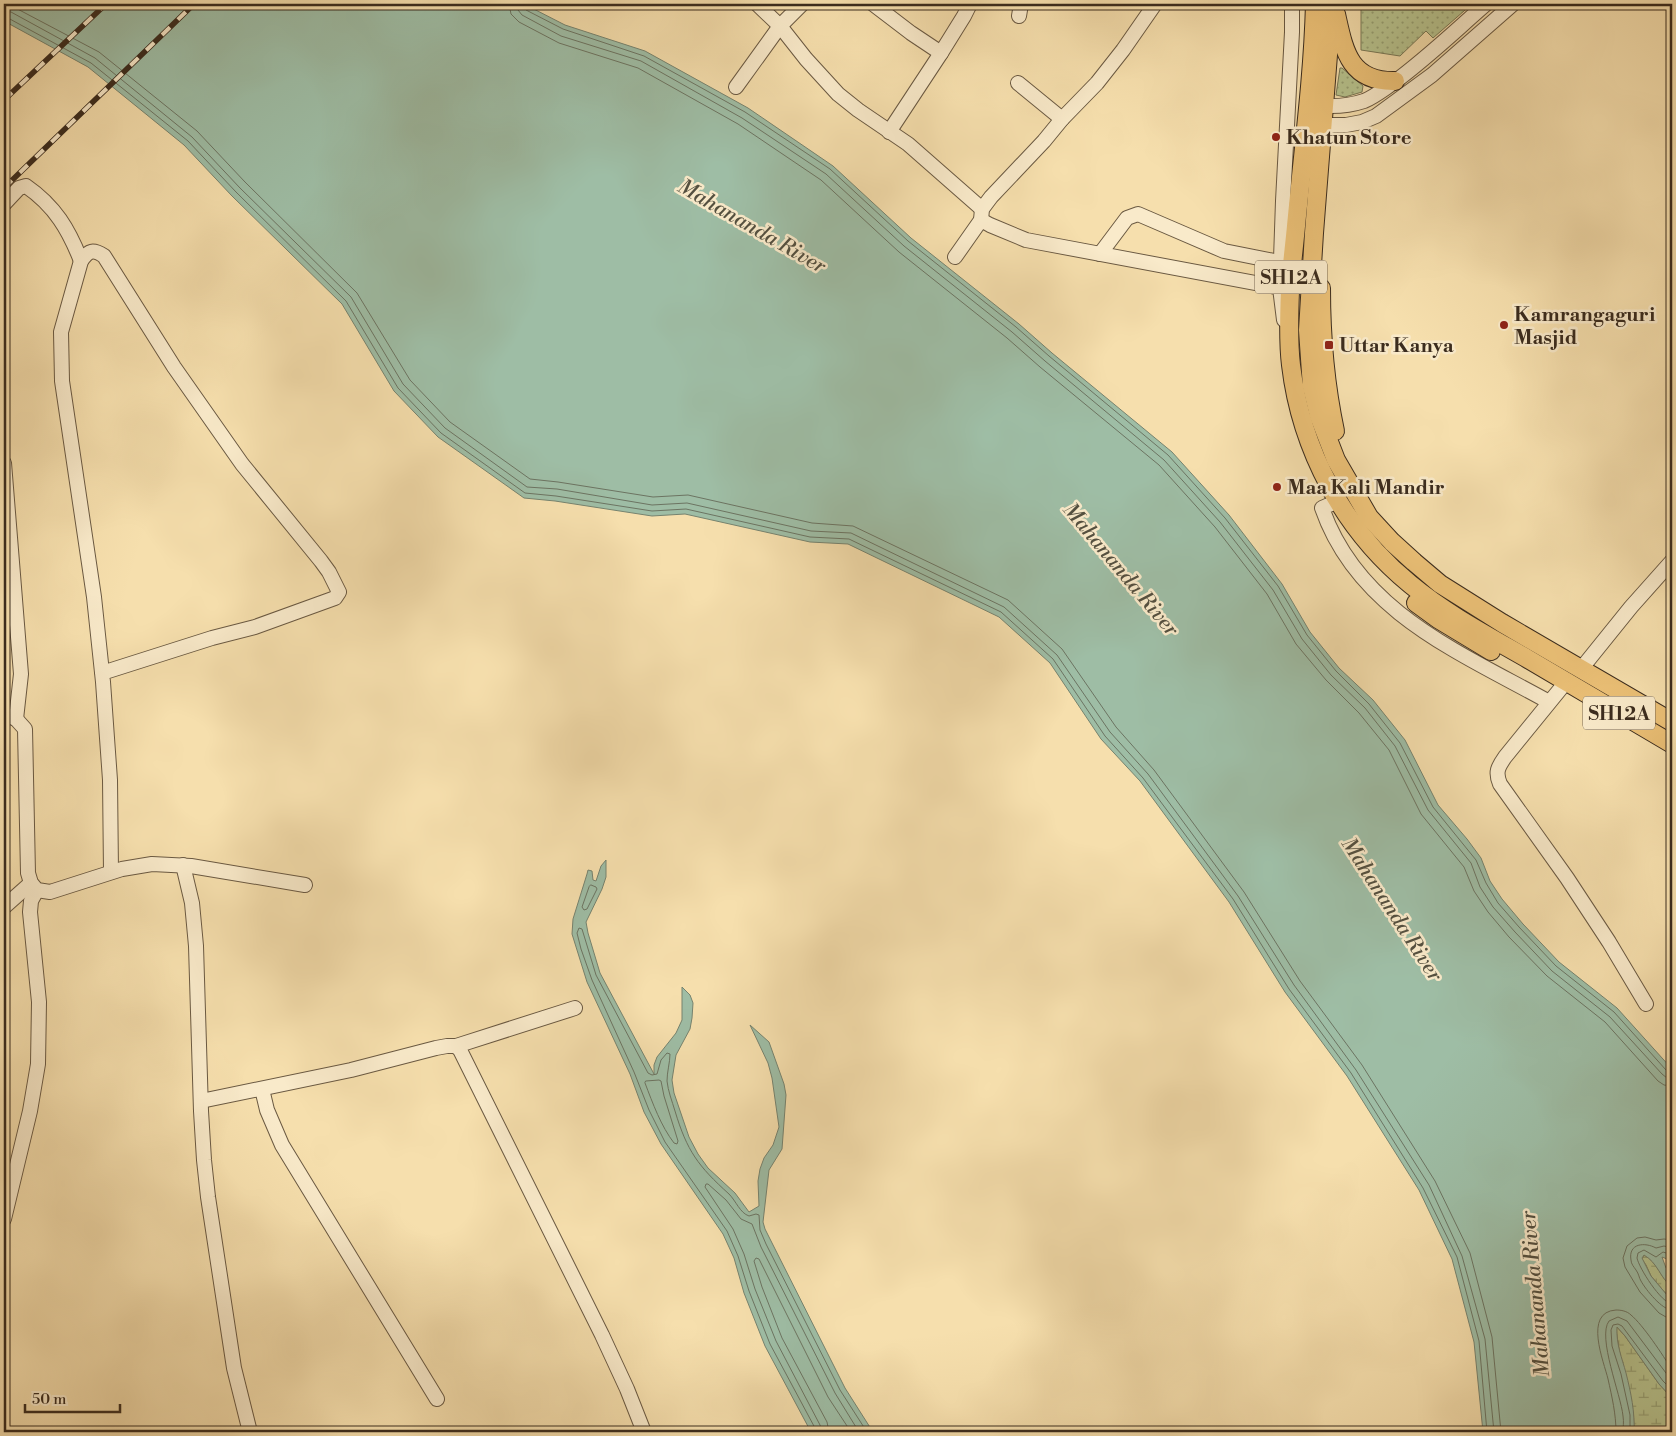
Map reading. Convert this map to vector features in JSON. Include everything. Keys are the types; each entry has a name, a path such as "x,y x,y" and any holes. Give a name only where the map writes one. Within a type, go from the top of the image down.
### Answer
{"main road":[{"name":"SH12A","path":"1314,4 1314,233 1321,274 1323,356 1328,400 1350,485 1375,524 1414,562 1434,578 1502,623 1672,722"},
{"name":"SH12A","path":"1333,4 1286,263 1285,289 1292,370 1306,435 1315,457 1338,501 1362,536 1371,557 1388,578 1415,602 1468,638 1521,667 1566,682 1672,744"},
{"path":"1333,4 1344,47 1352,62 1357,68 1371,77 1395,81"}],"street":[{"path":"757,4 780,26 806,59 838,94 908,144 982,215 990,226 1026,240 1285,289"},
{"path":"736,87 780,26 802,4"},
{"path":"873,4 941,53"},
{"path":"889,132 941,53 970,4"},
{"path":"954,257 982,215 991,197 1097,82 1123,50 1155,4"},
{"path":"1100,254 1127,218 1138,214 1224,251 1286,263 1292,4"},
{"path":"1288,116 1314,116 1365,100 1395,81 1486,4"},
{"path":"1314,116 1346,126 1376,116 1432,75 1513,4"},
{"path":"1420,61 1432,75"},
{"path":"1018,84 1062,119"},
{"path":"4,204 19,188 26,186 44,201 65,225 72,237 81,261"},
{"path":"102,673 212,638 264,624 335,598 339,592 321,561 242,464 185,383 104,256 91,251 81,261 61,332 62,381 94,597 102,673 110,780 111,872"},
{"path":"4,463 20,656 20,689 10,716 25,729 28,873 34,887 30,912 39,1002 38,1064 30,1112 4,1219"},
{"path":"1338,501 1322,508 1328,524 1350,561 1377,594 1406,620 1432,637 1549,702"},
{"path":"1581,669 1631,606 1672,561"},
{"path":"1566,682 1504,757 1497,768 1497,776 1500,784 1567,878 1604,934 1646,1004"},
{"path":"34,887 50,892 122,868 152,864 183,865 305,885"},
{"path":"183,865 192,903 196,946 201,1101 208,1198 234,1368 250,1432"},
{"path":"4,908 34,887"},
{"path":"201,1101 351,1070 436,1048 456,1046 575,1008"},
{"path":"456,1046 460,1050 602,1335 644,1432"},
{"path":"262,1089 266,1110 282,1145 436,1399"}],"green space":[{"path":"1361,4 1472,4 1433,38 1426,31 1400,56 1361,50"},
{"path":"1340,68 1363,86 1362,92 1345,97 1336,95"},
{"path":"1644,1255 1653,1262 1672,1287 1672,1301 1651,1276 1642,1259"},
{"path":"1616,1326 1659,1384 1672,1398 1672,1432 1634,1432 1632,1405 1617,1340"}],"water":[{"name":"Mahananda River","path":"4,4 524,4 565,25 645,51 748,108 833,166 911,238 1019,324 1172,452 1229,515 1282,584 1310,632 1339,668 1373,700 1405,740 1438,805 1481,858 1490,881 1502,899 1559,962 1617,1008 1672,1069 1672,1261 1662,1257 1666,1268 1672,1274 1672,1287 1649,1258 1644,1255 1642,1258 1651,1276 1672,1301 1672,1398 1659,1384 1617,1327 1618,1345 1632,1402 1634,1432 1483,1432 1474,1342 1452,1259 1419,1190 1347,1076 1285,992 1229,902 1140,781 1101,739 1050,663 999,617 848,544 810,542 685,514 652,516 524,498 438,437 394,391 342,304 232,196 184,145 88,67 4,21"},
{"path":"606,860 606,877 586,922 600,973 654,1074 654,1065 657,1057 676,1033 682,1020 682,987 690,995 693,1003 692,1018 690,1029 676,1055 672,1080 674,1093 689,1137 698,1154 708,1168 735,1193 749,1212 759,1206 758,1181 760,1169 764,1158 773,1145 779,1127 768,1063 750,1025 769,1042 786,1095 782,1149 769,1170 763,1222 845,1388 873,1432 811,1432 765,1346 744,1293 734,1258 723,1234 661,1144 644,1112 630,1074 587,982 572,934 573,919 588,870 592,871 593,880 596,881 601,866"}],"railway":[{"path":"4,100 106,4"},
{"path":"4,188 194,4"}],"place":[{"name":"Khatun Store","path":"1276,137"},
{"name":"Kamrangaguri Masjid","path":"1504,325"},
{"name":"Uttar Kanya","path":"1329,345"},
{"name":"Maa Kali Mandir","path":"1277,487"}]}
